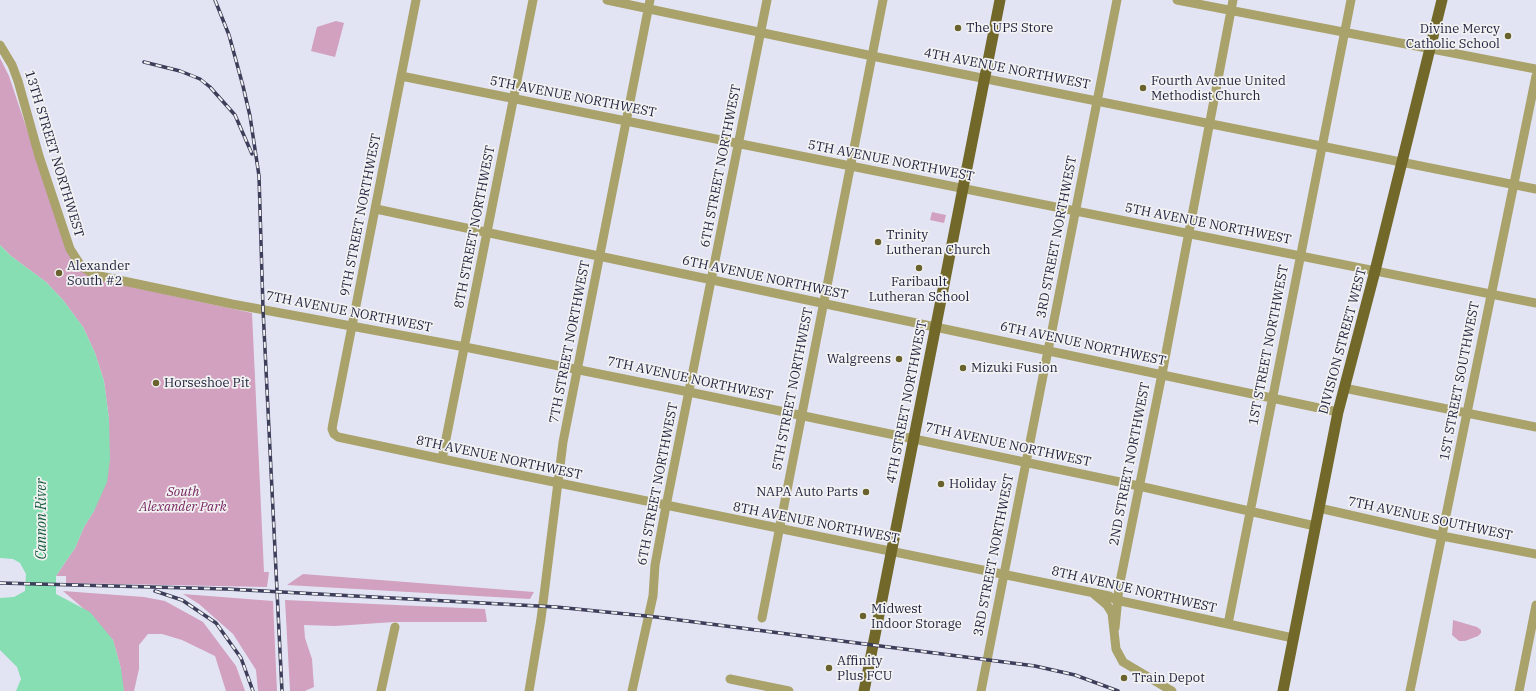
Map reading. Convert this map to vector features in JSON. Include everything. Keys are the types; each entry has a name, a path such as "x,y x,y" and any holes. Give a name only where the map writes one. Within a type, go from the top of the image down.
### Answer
{"main road":[{"name":"4TH STREET NORTHWEST","path":"864,691 1000,0"},
{"name":"DIVISION STREET WEST","path":"1282,691 1338,412 1375,271 1442,0"}],"street":[{"name":"9TH STREET NORTHWEST","path":"334,434 332,429 333,423 416,0"},
{"name":"8TH STREET NORTHWEST","path":"442,459 533,0"},
{"name":"4TH AVENUE NORTHWEST","path":"607,0 649,4 760,32 872,56 1098,100 1210,124 1536,189"},
{"name":"6TH STREET NORTHWEST","path":"632,691 652,596 655,565 666,506 767,0"},
{"name":"5TH STREET NORTHWEST","path":"762,618 883,0"},
{"name":"3RD STREET NORTHWEST","path":"981,691 1117,0"},
{"path":"1177,0 1536,69"},
{"name":"2ND STREET NORTHWEST","path":"1115,628 1116,600 1162,374 1187,234 1210,124 1233,0"},
{"name":"1ST STREET NORTHWEST","path":"1228,624 1351,0"},
{"name":"7TH STREET NORTHWEST","path":"529,691 541,619 557,483 649,4"},
{"name":"13TH STREET NORTHWEST","path":"0,45 18,80 39,156 70,249"},
{"name":"5TH AVENUE NORTHWEST","path":"401,76 1536,303"},
{"name":"1ST STREET SOUTHWEST","path":"1410,691 1490,294 1536,76"},
{"name":"6TH AVENUE NORTHWEST","path":"376,209 1338,412"},
{"name":"7TH AVENUE NORTHWEST","path":"70,249 81,266 90,273 103,278 232,304 578,369 1140,486 1315,526"},
{"path":"1344,388 1536,427"},
{"name":"8TH AVENUE NORTHWEST","path":"334,434 338,437 666,506 1004,574 1293,638"},
{"name":"7TH AVENUE SOUTHWEST","path":"1319,508 1442,536 1536,554"},
{"path":"1092,593 1102,600 1114,618 1116,649 1123,662 1172,691"},
{"path":"1519,691 1533,638 1536,605"},
{"path":"381,691 395,627"},
{"path":"730,679 789,691"}],"green space":[{"path":"336,21 344,23 335,57 311,51 317,27"},
{"name":"South Alexander Park","path":"0,58 9,76 69,255 76,267 99,280 252,313 264,572 269,572 267,587 66,583 66,576 56,576 75,548 84,527 94,511 109,419 104,381 95,353 83,327 63,300 46,282 11,256 0,245"},
{"path":"932,212 946,215 944,223 930,220"},
{"path":"303,574 534,592 530,599 287,585"},
{"path":"63,591 144,597 165,601 203,622 236,666 245,691 226,691 215,656 182,640 162,634 148,634 139,645 139,669 134,691 121,691 121,669 113,640 84,609"},
{"path":"183,594 273,601 277,691 258,691 256,670 233,634 199,604"},
{"path":"285,600 485,609 487,622 394,622 335,626 304,625 305,638 312,659 314,687 305,691 290,691"},
{"path":"1453,620 1477,627 1481,630 1481,633 1478,636 1465,641 1459,641 1452,635"}],"water":[{"name":"Cannon River","path":"0,245 11,256 46,282 63,300 83,327 95,353 104,381 109,419 110,459 107,482 75,548 56,576 56,594 90,612 113,640 121,669 124,691 16,691 21,679 17,667 0,650 0,598 14,597 25,591 26,574 20,563 13,559 0,558"}],"railway":[{"path":"215,0 229,35 243,86 250,116 259,176 263,309 282,691"},
{"path":"144,62 180,71 200,79 210,87 235,115 252,154"},
{"path":"0,583 227,589 556,607 656,617 1035,666 1075,675 1118,691"},
{"path":"155,591 182,600 216,623 241,658 253,691"}],"place":[{"name":"The UPS Store","path":"958,28"},
{"name":"Divine Mercy Catholic School","path":"1508,36"},
{"name":"Fourth Avenue United Methodist Church","path":"1143,88"},
{"name":"Trinity Lutheran Church","path":"878,242"},
{"name":"Faribault Lutheran School","path":"919,268"},
{"name":"Alexander South #2","path":"59,273"},
{"name":"Walgreens","path":"899,359"},
{"name":"Mizuki Fusion","path":"963,368"},
{"name":"Horseshoe Pit","path":"156,383"},
{"name":"Holiday","path":"941,484"},
{"name":"NAPA Auto Parts","path":"866,492"},
{"name":"Midwest Indoor Storage","path":"863,616"},
{"name":"Affinity Plus FCU","path":"829,668"},
{"name":"Train Depot","path":"1124,678"}]}
